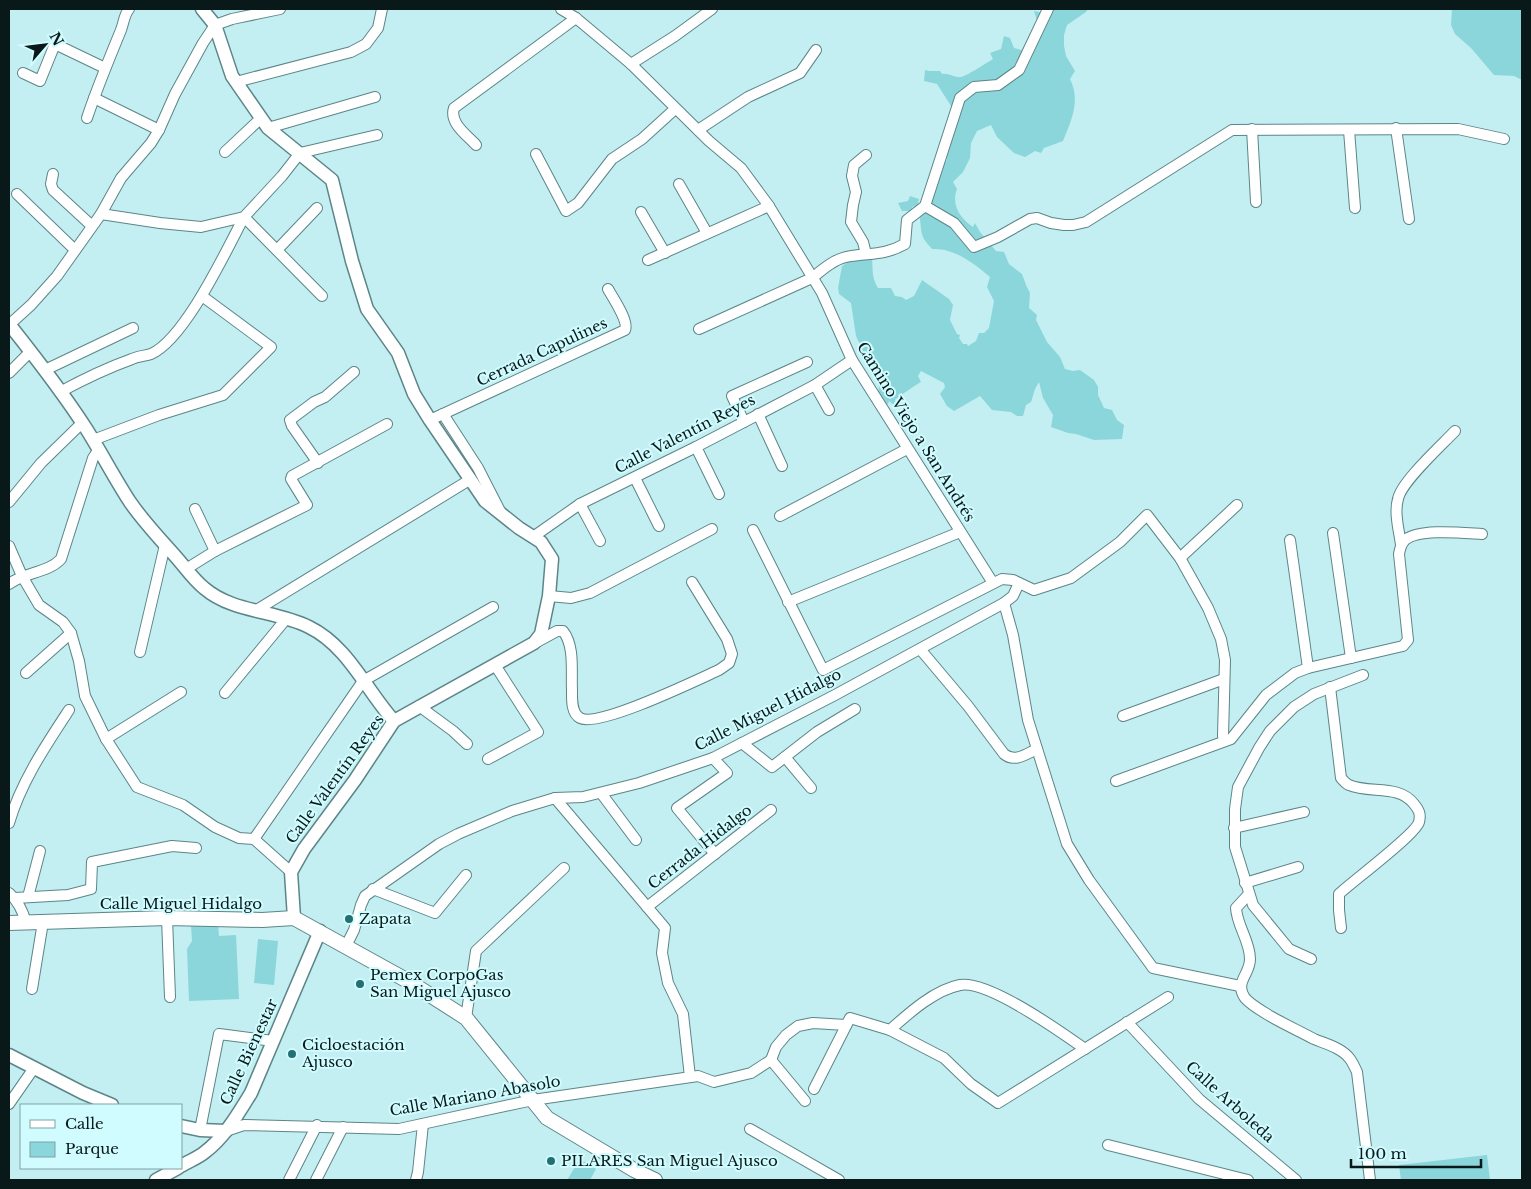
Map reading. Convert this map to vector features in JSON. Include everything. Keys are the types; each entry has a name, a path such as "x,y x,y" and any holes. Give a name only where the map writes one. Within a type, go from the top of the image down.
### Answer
{"main road":[{"name":"Calle Miguel Hidalgo","path":"9,923 167,918 262,920 294,918"},
{"path":"294,918 408,981 466,1018 547,1118 634,1170 656,1180"}],"street":[{"path":"202,9 215,25 232,76 264,124 332,180 352,261 367,309 398,352 414,394 430,420 485,501 541,542 552,559 549,596 541,634 534,643"},
{"path":"280,9 232,18 215,25 175,94 151,143 121,178 101,214 57,276 31,305 9,324 45,370 82,423 130,502 203,587 220,600 309,626 325,636 355,668 382,708 394,721"},
{"path":"236,82 351,52 366,44 378,28 382,9"},
{"name":"Camino Viejo a San Andrés","path":"561,9 576,18 631,64 675,109 741,168 769,206 825,300 852,360 993,584"},
{"path":"631,64 712,9"},
{"path":"699,328 812,278 825,267 844,258 891,252 904,244 907,220 925,206 960,98 974,87 998,85 1019,70 1048,9"},
{"path":"88,118 105,68 124,22 125,10"},
{"path":"476,145 453,120 454,108 576,18"},
{"path":"23,73 40,81 55,44 105,68"},
{"path":"698,130 748,98 800,73 816,50"},
{"path":"225,152 264,124 375,97"},
{"path":"94,98 159,130"},
{"path":"536,154 566,211 578,203 612,159 642,139 675,109"},
{"path":"1396,128 1409,219"},
{"path":"1252,129 1256,202"},
{"path":"925,206 954,223 974,247 998,237 1030,219 1037,218 1050,223 1073,225 1086,222 1232,130 1458,129 1504,138"},
{"path":"1348,130 1355,208"},
{"path":"60,392 91,375 151,354 167,342 202,296 244,217 282,176 300,153 377,135"},
{"path":"866,155 854,166 852,176 856,192 852,205 851,222 863,242 866,254"},
{"path":"53,174 51,184 53,190 92,226"},
{"path":"679,184 708,233"},
{"path":"17,194 75,250"},
{"path":"648,260 769,206"},
{"path":"276,250 317,208"},
{"path":"641,212 665,253"},
{"path":"101,214 160,223 201,226 244,217"},
{"path":"244,217 322,296"},
{"name":"Cerrada Capulines","path":"430,420 624,330 626,327 625,321 608,289"},
{"path":"96,444 159,415 223,395 271,347 202,296"},
{"path":"45,370 133,328"},
{"path":"9,373 30,352"},
{"name":"Calle Valentín Reyes","path":"533,537 580,504 696,447 815,385 852,360"},
{"path":"744,422 732,396 807,362"},
{"path":"318,463 292,426 290,420 307,407 325,397 354,372"},
{"path":"815,385 830,410"},
{"path":"443,414 478,468 503,516"},
{"path":"758,414 782,466"},
{"path":"9,502 41,463 82,423"},
{"path":"186,569 215,551 307,505 291,479 295,474 387,424"},
{"path":"1116,781 1231,739 1266,695 1295,673 1308,668 1403,646 1408,640 1399,554 1401,545 1397,522 1398,498 1405,484 1455,431"},
{"path":"9,584 22,576 50,567 62,559 96,444"},
{"path":"696,447 719,494"},
{"path":"780,516 907,449"},
{"path":"634,478 659,526"},
{"path":"255,611 471,479"},
{"path":"580,504 600,541"},
{"path":"1180,558 1237,505"},
{"path":"196,509 215,551"},
{"path":"753,530 823,670 1002,579 1013,580 1034,590 1071,578 1120,542 1147,515 1180,558 1208,608 1221,639 1225,660 1223,736 1225,741"},
{"path":"549,596 571,598 590,593 712,529"},
{"path":"788,602 960,532"},
{"path":"1333,533 1351,658"},
{"path":"1401,545 1407,538 1422,533 1482,534"},
{"path":"1290,540 1308,668"},
{"path":"140,652 165,545"},
{"path":"9,546 22,576 39,605 63,622 71,633 79,661 85,696 106,738 137,787 182,805 215,828 239,838 254,839 291,872 294,918"},
{"path":"534,643 557,631 563,631 568,638 571,649 572,704 576,715 582,720 590,720 622,712 711,674 729,663 732,654 727,638 692,582"},
{"path":"1019,583 1013,596 1004,603 1013,635 1028,720 1067,844 1089,880 1153,968 1240,986"},
{"name":"Calle Miguel Hidalgo","path":"346,946 354,930 365,896 439,844 458,834 512,811 555,798 583,797 600,793 658,777 713,758 1004,603"},
{"path":"254,839 363,682 493,607"},
{"path":"225,693 286,619"},
{"path":"26,673 71,633"},
{"name":"Calle Valentín Reyes","path":"291,872 304,849 355,780 394,721 534,643"},
{"path":"920,649 968,706 1004,754 1014,759 1037,749"},
{"path":"488,759 538,732 495,665"},
{"path":"1311,959 1289,949 1253,905 1235,847 1234,828 1238,787 1270,732 1294,707 1314,694 1363,676"},
{"path":"1123,716 1224,678"},
{"path":"1330,687 1341,778 1347,785 1394,792 1409,798 1420,816 1418,825 1377,863 1351,882 1339,894 1338,910 1341,928"},
{"path":"106,738 181,692"},
{"path":"419,706 453,731 467,744"},
{"path":"742,743 772,767 818,732 855,709"},
{"path":"9,823 14,805 33,768 69,710"},
{"path":"785,757 811,788"},
{"path":"713,758 727,773 677,808 715,854"},
{"path":"600,793 636,840"},
{"path":"555,798 665,928 662,953 668,983 683,1014 690,1077"},
{"name":"Cerrada Hidalgo","path":"647,906 771,810"},
{"path":"1234,828 1304,812"},
{"path":"12,895 28,897 68,895 91,889 92,862 172,846 196,848"},
{"path":"28,897 40,852"},
{"path":"1245,883 1298,867"},
{"path":"466,1018 476,951 564,868"},
{"path":"373,889 435,913 466,875"},
{"path":"1249,894 1236,908 1236,916 1246,939 1250,958 1247,972 1240,986 1246,998 1259,1009 1339,1050 1350,1059 1357,1072 1370,1180"},
{"path":"12,895 23,912 26,923"},
{"path":"167,918 170,998"},
{"path":"32,988 43,922"},
{"name":"Calle Bienestar","path":"182,1166 204,1154 218,1142 237,1117 251,1093 320,931"},
{"path":"890,1030 917,1007 940,994 960,985 971,986 997,995 1015,1004 1085,1049"},
{"path":"805,1101 770,1060 776,1047 786,1035 798,1026 813,1023 848,1022 890,1030 944,1058 970,1084 998,1103 1168,997"},
{"path":"814,1089 848,1022"},
{"name":"Calle Arboleda","path":"1126,1022 1199,1099 1296,1180"},
{"path":"200,1130 219,1034 273,1041"},
{"path":"9,1055 110,1104"},
{"name":"Calle Mariano Abasolo","path":"182,1126 200,1130 226,1131 244,1124 399,1129 533,1100 698,1076 714,1082 751,1073 770,1060"},
{"path":"9,1104 34,1068"},
{"path":"416,1180 423,1124"},
{"path":"289,1180 317,1126"},
{"path":"316,1180 343,1127"},
{"path":"750,1129 839,1180"},
{"path":"1108,1145 1248,1180"},
{"name":"Calle Bienestar","path":"156,1180 176,1169"}],"green space":[{"path":"1041,9 1088,9 1067,25 1064,35 1066,56 1075,71 1070,79 1075,95 1075,103 1072,118 1063,141 1044,148 1041,153 1035,151 1025,157 1014,153 997,137 991,125 977,131 971,143 970,158 963,172 953,182 957,189 955,195 956,206 964,220 973,227 975,223 996,251 1004,252 1009,264 1022,274 1030,293 1029,308 1037,315 1036,320 1047,342 1060,357 1065,369 1080,370 1094,380 1104,408 1112,410 1117,420 1124,425 1122,439 1094,440 1051,427 1053,415 1043,398 1039,382 1031,402 1026,405 1023,416 1017,416 1011,412 992,410 980,396 954,411 947,406 940,394 945,387 944,383 921,371 918,376 921,382 895,400 897,408 889,401 888,404 880,408 879,387 870,361 867,360 856,336 851,303 839,294 838,288 842,266 848,262 872,255 873,276 878,288 891,288 895,296 906,300 914,296 922,280 949,299 953,305 950,320 957,334 960,335 959,338 963,344 968,346 976,341 979,333 984,333 989,328 994,301 987,287 990,277 963,257 948,251 932,249 924,239 919,214 913,206 911,211 902,211 898,203 908,201 910,196 919,199 918,203 923,204 940,167 947,160 946,148 951,106 937,84 924,81 925,70 940,71 942,74 961,77 993,59 990,53 1001,49 1004,36 1010,38 1014,48 1025,51 1038,24 1034,11 1044,13"},
{"path":"1452,9 1522,9 1522,80 1514,76 1494,75 1471,48 1455,34 1451,25"},
{"path":"218,924 219,936 236,935 239,999 189,1001 187,949 192,941 191,925"},
{"path":"258,939 278,941 274,985 254,983"},
{"path":"1487,1155 1490,1180 1401,1180 1399,1165"},
{"path":"580,1159 596,1169 590,1180 567,1180"}],"place":[{"name":"Zapata","path":"349,919"},
{"name":"Pemex CorpoGas San Miguel Ajusco","path":"360,984"},
{"name":"Cicloestación Ajusco","path":"292,1054"},
{"name":"PILARES San Miguel Ajusco","path":"551,1161"}]}
